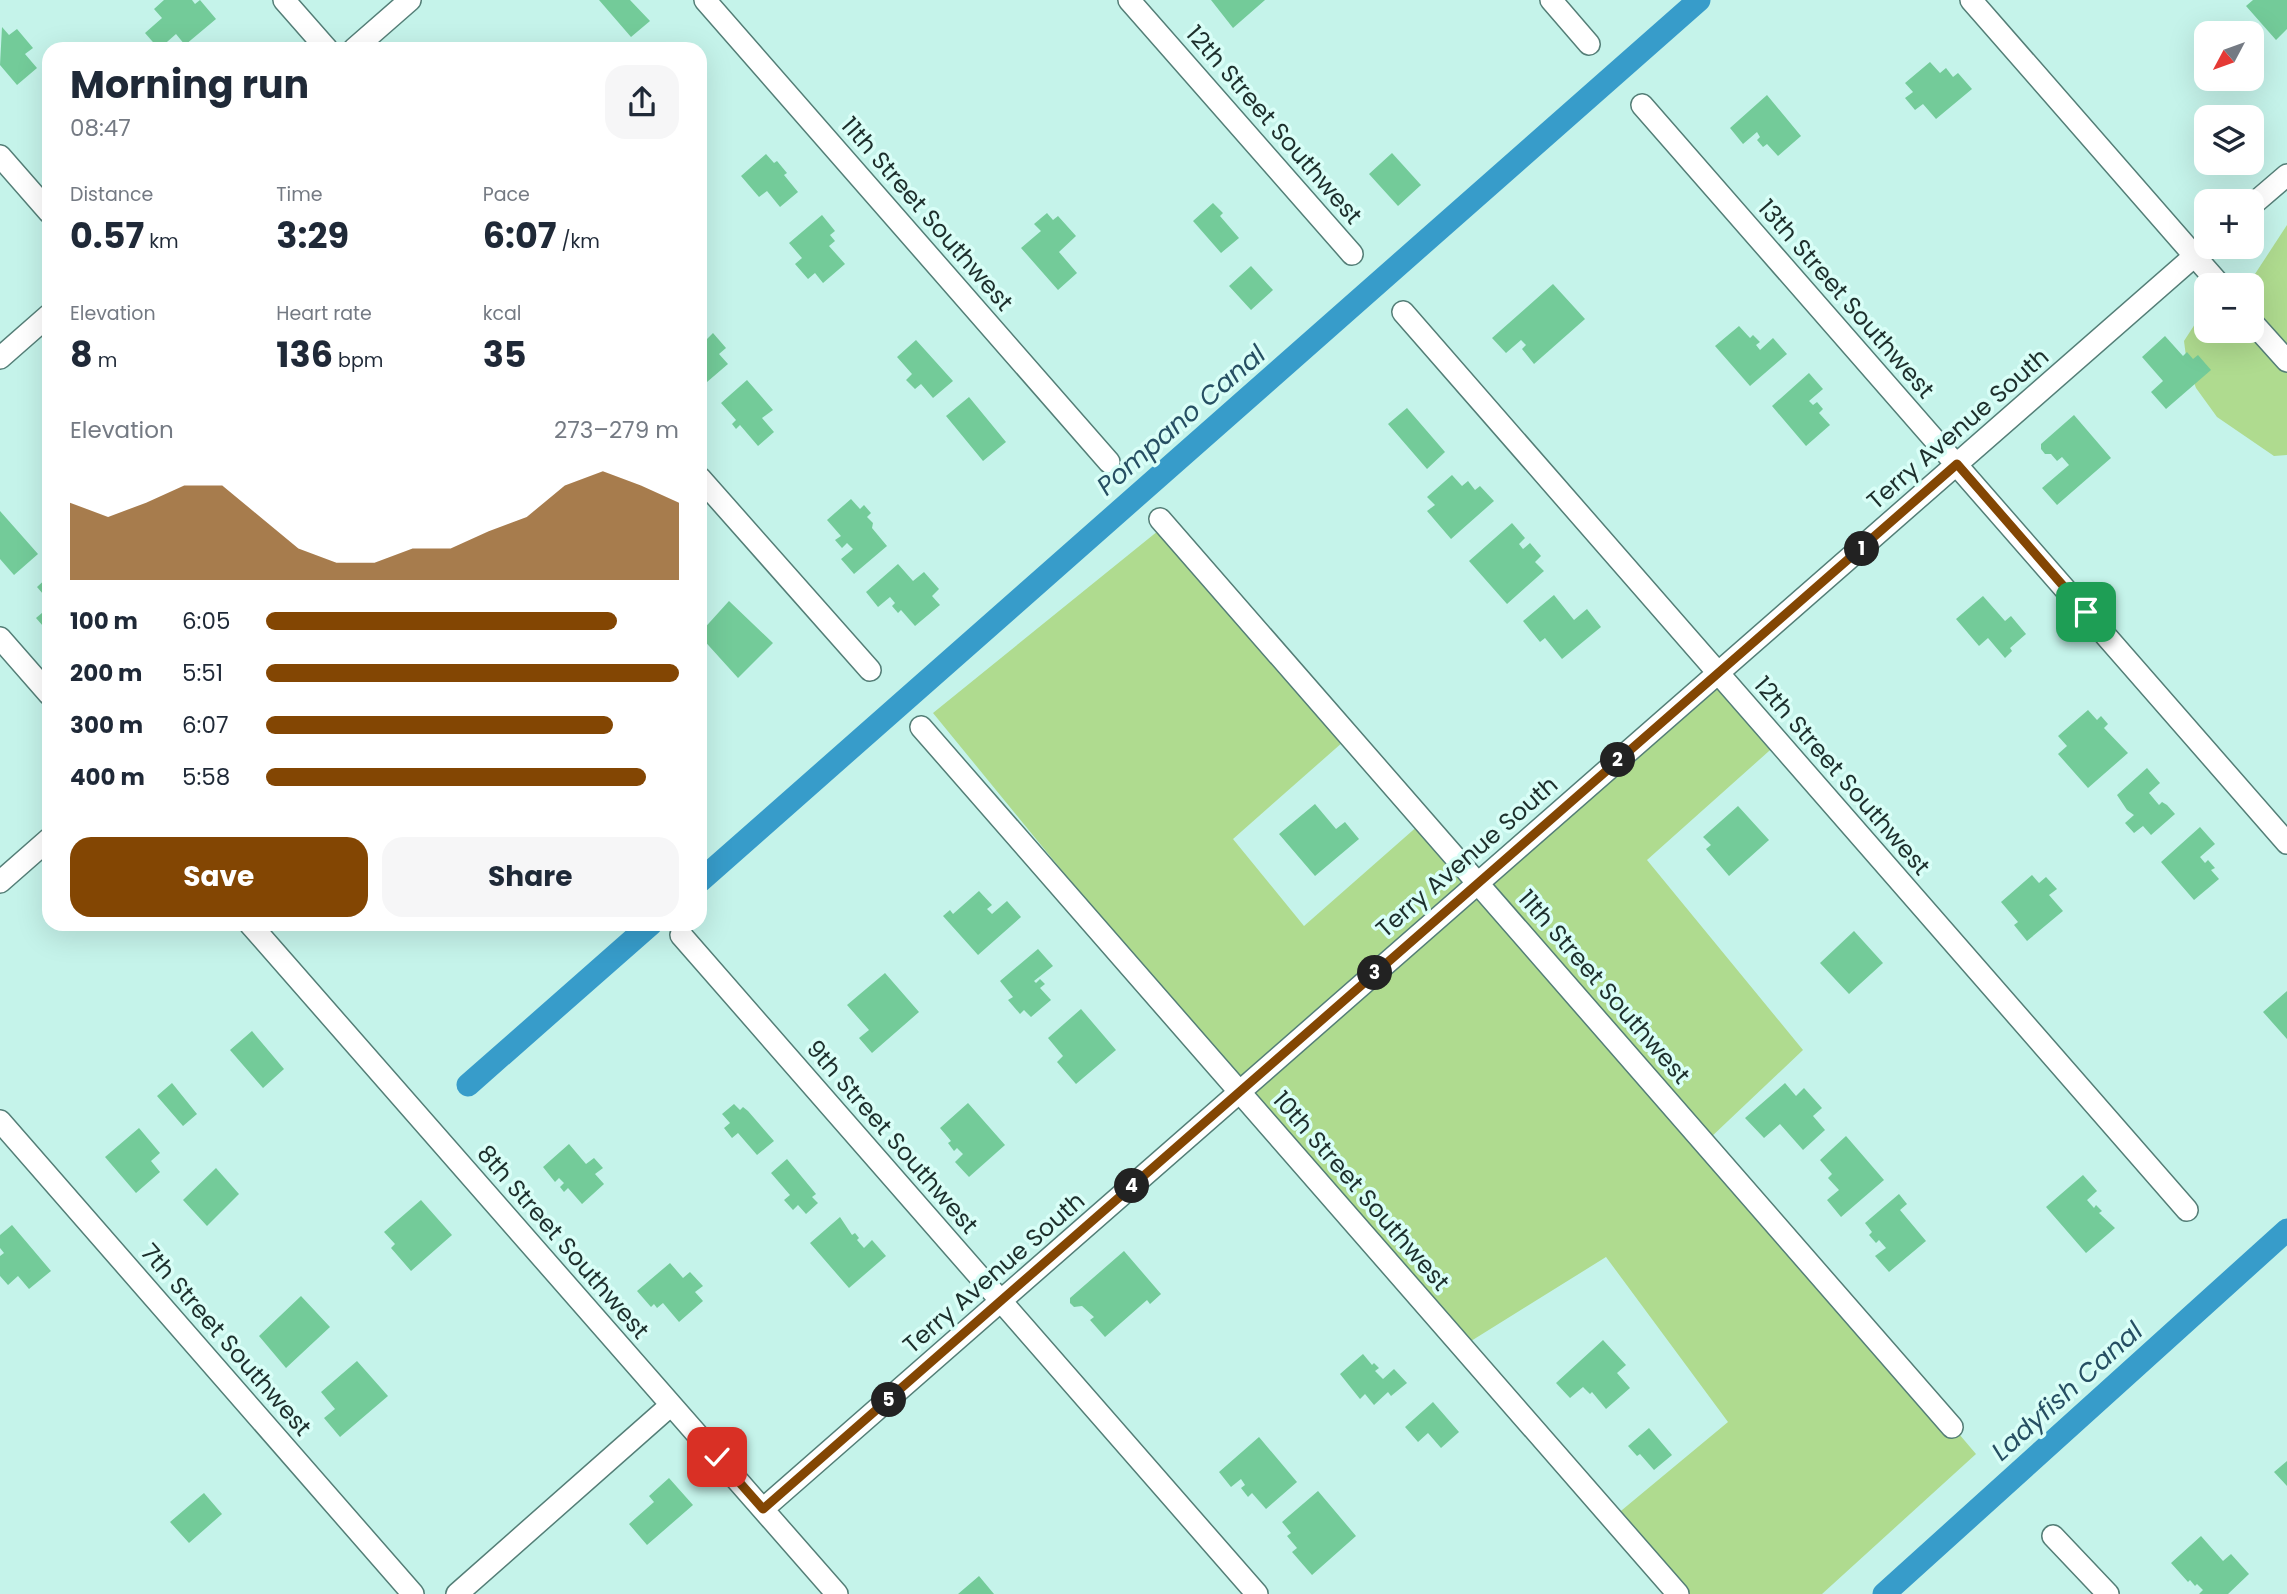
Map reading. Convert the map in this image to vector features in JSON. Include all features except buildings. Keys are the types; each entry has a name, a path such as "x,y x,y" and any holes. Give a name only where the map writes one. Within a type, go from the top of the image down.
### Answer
{"street":[{"path":"284,0 321,42"},
{"path":"362,42 410,0"},
{"name":"11th Street Southwest","path":"705,0 1109,462"},
{"name":"12th Street Southwest","path":"1129,0 1352,254"},
{"path":"1551,0 1589,44"},
{"path":"1971,0 2194,242"},
{"name":"13th Street Southwest","path":"1642,105 2287,843"},
{"path":"0,156 42,204"},
{"path":"2264,195 2287,175"},
{"name":"Terry Avenue South","path":"763,1509 2194,256"},
{"name":"12th Street Southwest","path":"1403,312 2186,1210"},
{"path":"0,358 42,321"},
{"path":"2264,335 2287,361"},
{"path":"707,486 870,670"},
{"name":"11th Street Southwest","path":"1160,519 1952,1427"},
{"path":"0,638 42,686"},
{"name":"10th Street Southwest","path":"921,727 1678,1594"},
{"path":"0,882 42,845"},
{"name":"8th Street Southwest","path":"256,931 837,1594"},
{"name":"9th Street Southwest","path":"681,935 1257,1594"},
{"name":"7th Street Southwest","path":"0,1121 413,1594"},
{"path":"457,1594 671,1405"},
{"path":"2053,1536 2108,1594"}],"green space":[{"path":"2287,225 2287,455 2274,456 2217,417 2196,388 2187,364 2184,341 2194,326 2194,343 2264,343 2264,273 2256,273"},
{"path":"1174,518 1352,734 1233,839 1304,926 1420,824 1475,886 1724,669 1778,743 1647,860 1803,1050 1709,1139 1976,1454 1822,1594 1682,1594 1616,1515 1728,1422 1606,1257 1455,1351 933,713"}],"waterway":[{"name":"Pompano Canal","path":"707,875 1699,0"},
{"name":"Pompano Canal","path":"468,1085 643,931"},
{"name":"Ladyfish Canal","path":"1884,1594 2287,1230"}],"route":[{"path":"717,1457 763,1509 1957,464 2086,612"}]}
